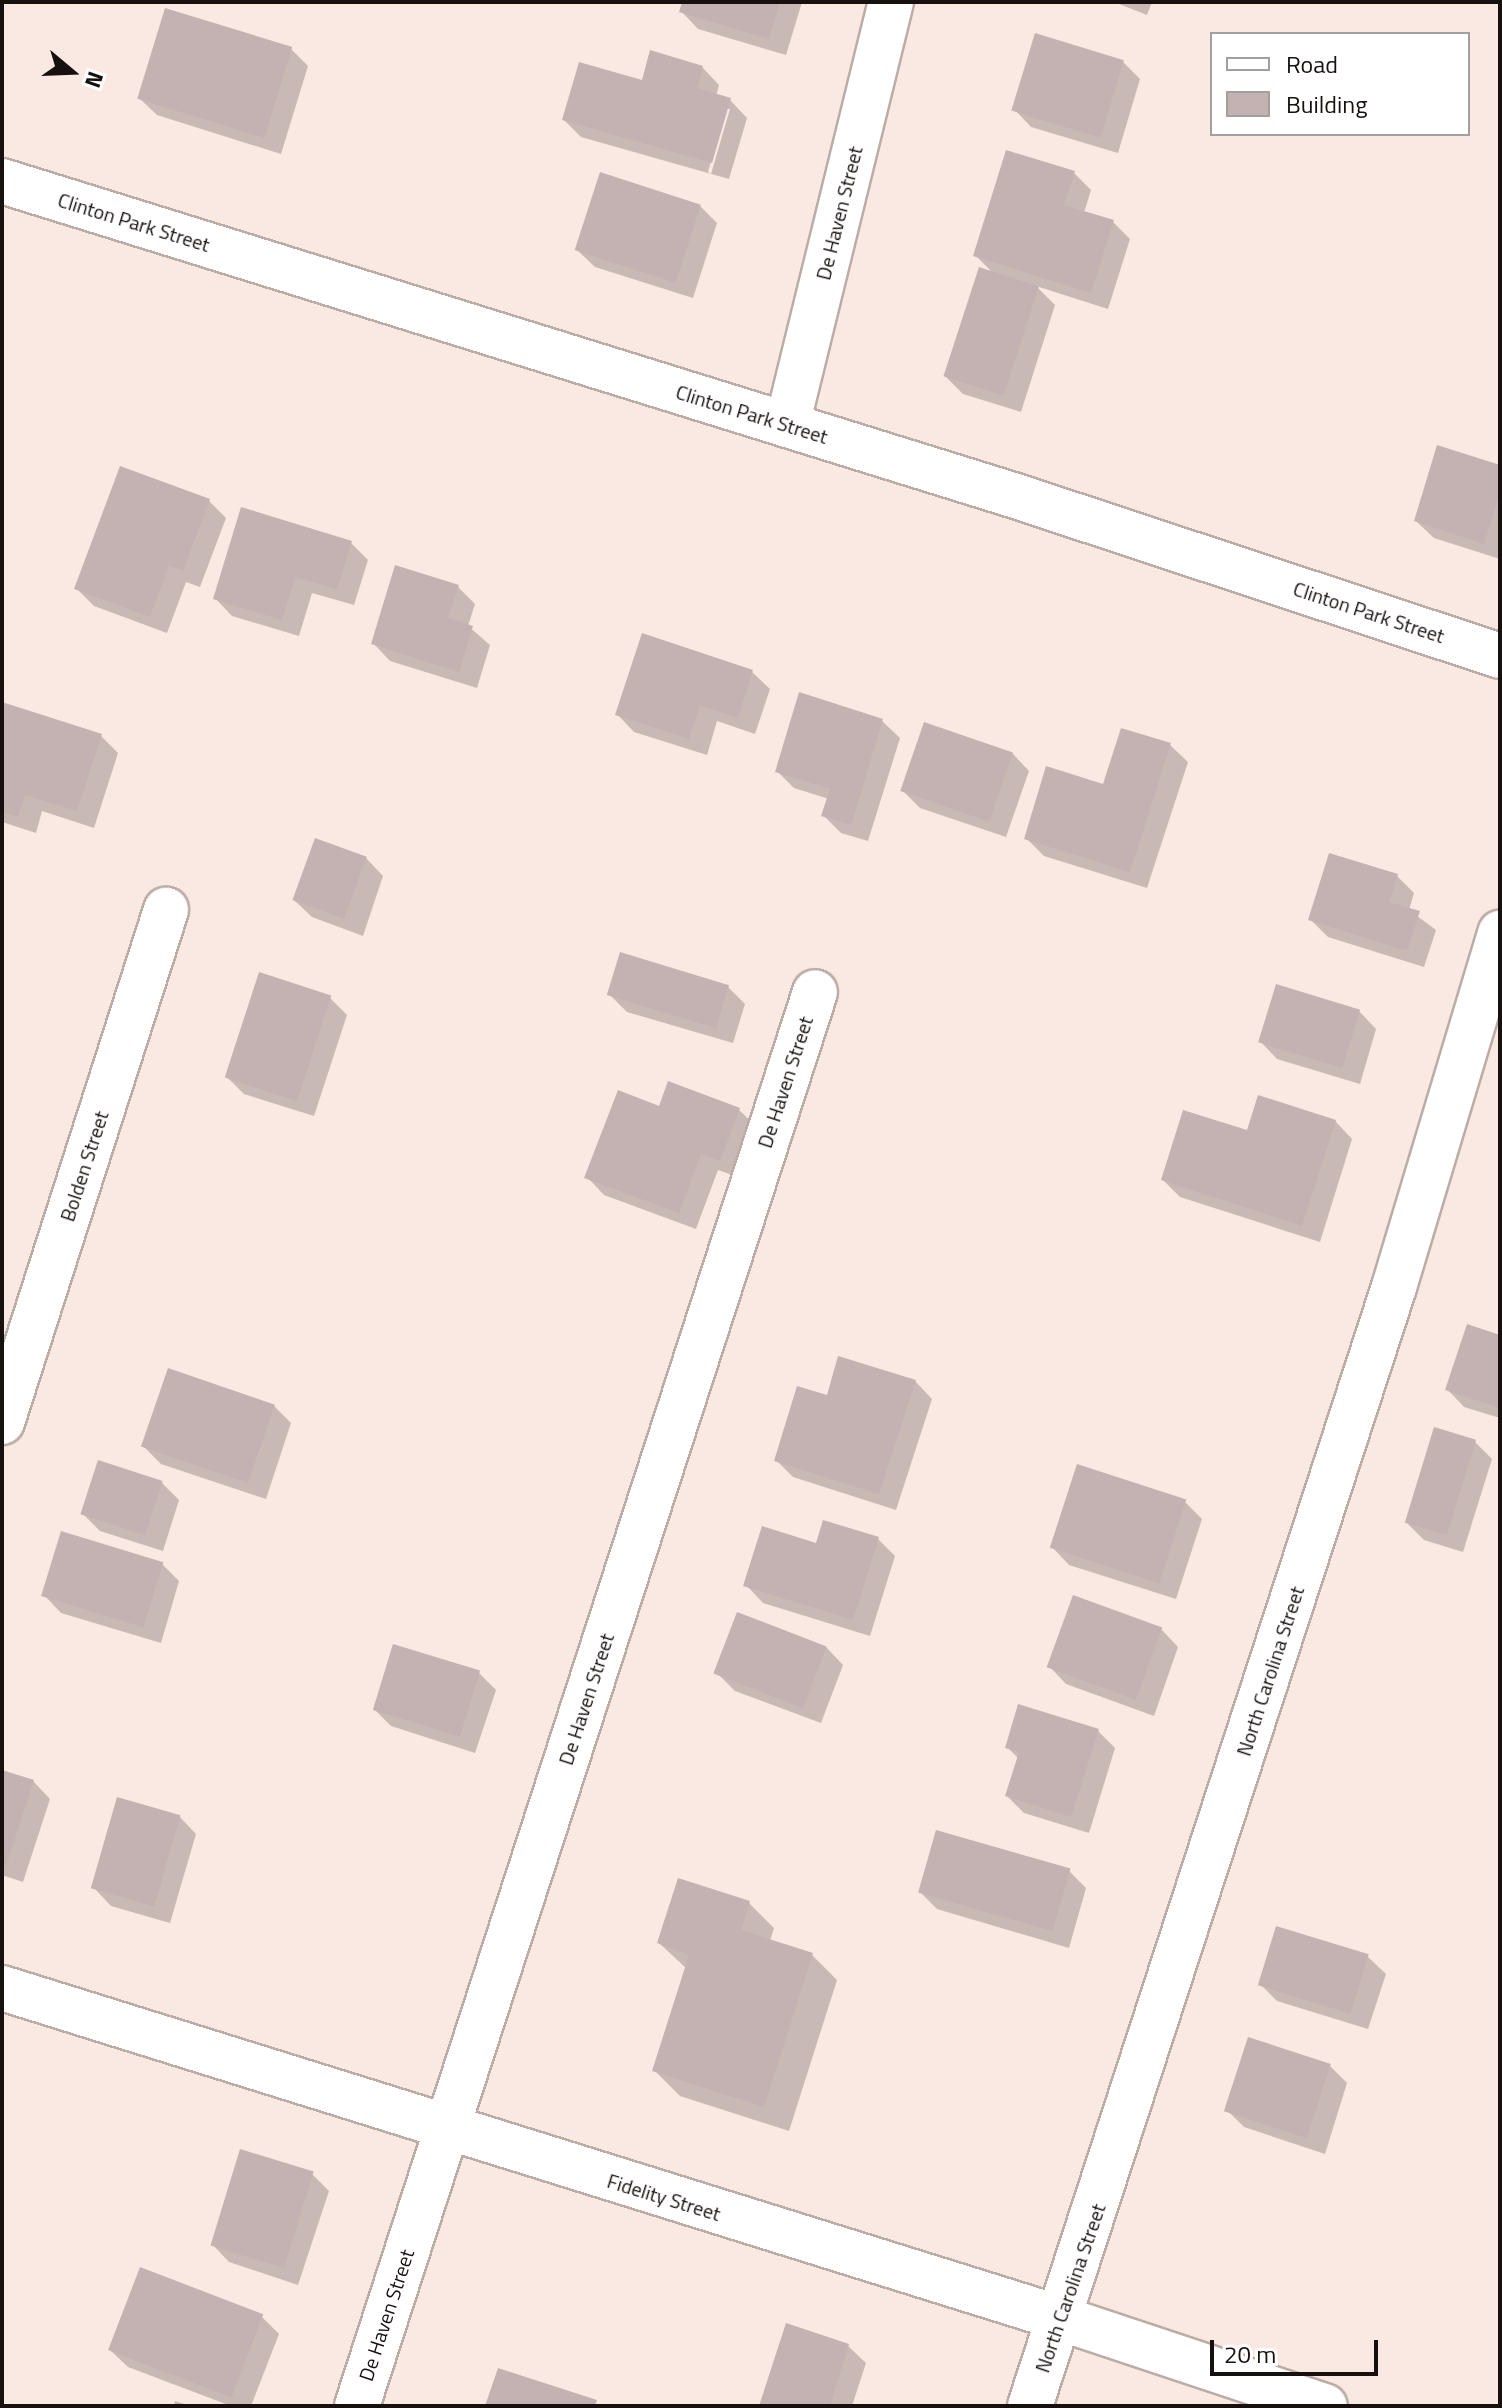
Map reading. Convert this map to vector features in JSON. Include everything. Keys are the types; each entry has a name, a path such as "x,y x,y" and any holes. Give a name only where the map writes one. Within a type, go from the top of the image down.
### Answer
{"street":[{"name":"De Haven Street","path":"787,425 891,2"},
{"name":"Clinton Park Street","path":"2,181 787,425 1500,656"},
{"name":"Bolden Street","path":"2,1422 166,910"},
{"name":"North Carolina Street","path":"1030,2406 1394,1287 1500,933"},
{"name":"De Haven Street","path":"357,2406 815,992"},
{"name":"Fidelity Street","path":"2,1988 446,2131 1060,2318 1325,2406"}],"building":[{"path":"682,2 780,2 769,39 679,12"},
{"path":"165,8 292,47 264,138 137,99"},
{"path":"1035,33 1124,60 1100,138 1011,110"},
{"path":"650,50 703,66 697,88 731,98 712,163 562,120 579,62 642,80"},
{"path":"1006,150 1075,171 1064,205 1114,220 1091,293 973,256"},
{"path":"600,172 701,205 675,283 575,250"},
{"path":"979,267 1039,286 1003,396 943,376"},
{"path":"1437,445 1500,465 1500,492 1484,544 1414,521"},
{"path":"120,466 210,499 183,571 169,566 150,617 74,589"},
{"path":"241,507 352,541 337,589 295,577 282,620 213,599"},
{"path":"395,565 459,585 448,618 473,626 459,672 371,644"},
{"path":"642,633 753,670 738,718 700,705 689,739 615,715"},
{"path":"799,692 883,719 851,825 821,816 830,789 775,772"},
{"path":"2,702 102,734 77,811 25,795 18,817 2,812"},
{"path":"924,722 1013,753 989,822 900,791"},
{"path":"1121,728 1171,743 1130,872 1024,839 1046,766 1103,784"},
{"path":"315,838 367,857 344,919 292,900"},
{"path":"1329,853 1398,874 1389,902 1420,911 1407,951 1308,920"},
{"path":"620,952 729,985 716,1028 607,995"},
{"path":"259,972 331,995 297,1101 225,1078"},
{"path":"1276,984 1360,1010 1342,1068 1258,1042"},
{"path":"668,1081 740,1108 720,1161 701,1154 679,1213 584,1178 618,1090 659,1106"},
{"path":"1258,1095 1336,1120 1302,1226 1161,1180 1183,1110 1247,1130"},
{"path":"1467,1324 1500,1335 1500,1408 1445,1390"},
{"path":"838,1356 916,1380 879,1494 774,1461 797,1386 827,1395"},
{"path":"168,1368 275,1405 248,1483 141,1446"},
{"path":"1434,1427 1476,1440 1447,1535 1405,1523"},
{"path":"98,1460 163,1481 145,1535 80,1514"},
{"path":"1077,1464 1186,1500 1159,1583 1050,1548"},
{"path":"823,1520 879,1537 853,1620 743,1586 762,1526 816,1543"},
{"path":"61,1531 163,1562 143,1627 41,1596"},
{"path":"1073,1595 1162,1627 1136,1700 1047,1667"},
{"path":"737,1612 827,1646 803,1708 713,1674"},
{"path":"393,1644 480,1671 460,1737 373,1710"},
{"path":"1018,1704 1099,1729 1071,1817 1005,1796 1019,1752 1005,1748"},
{"path":"2,1770 34,1780 6,1866 2,1865"},
{"path":"117,1797 180,1815 154,1907 91,1888"},
{"path":"936,1830 1071,1869 1053,1931 918,1892"},
{"path":"678,1878 750,1901 741,1930 813,1953 764,2107 652,2071 689,1955 657,1943"},
{"path":"1276,1926 1369,1954 1351,2014 1258,1985"},
{"path":"1248,2037 1331,2064 1307,2138 1224,2111"},
{"path":"240,2149 314,2172 284,2268 210,2246"},
{"path":"140,2267 263,2314 231,2397 108,2350"},
{"path":"786,2323 849,2344 830,2406 759,2406"},
{"path":"498,2368 597,2400 595,2406 485,2406"}]}
